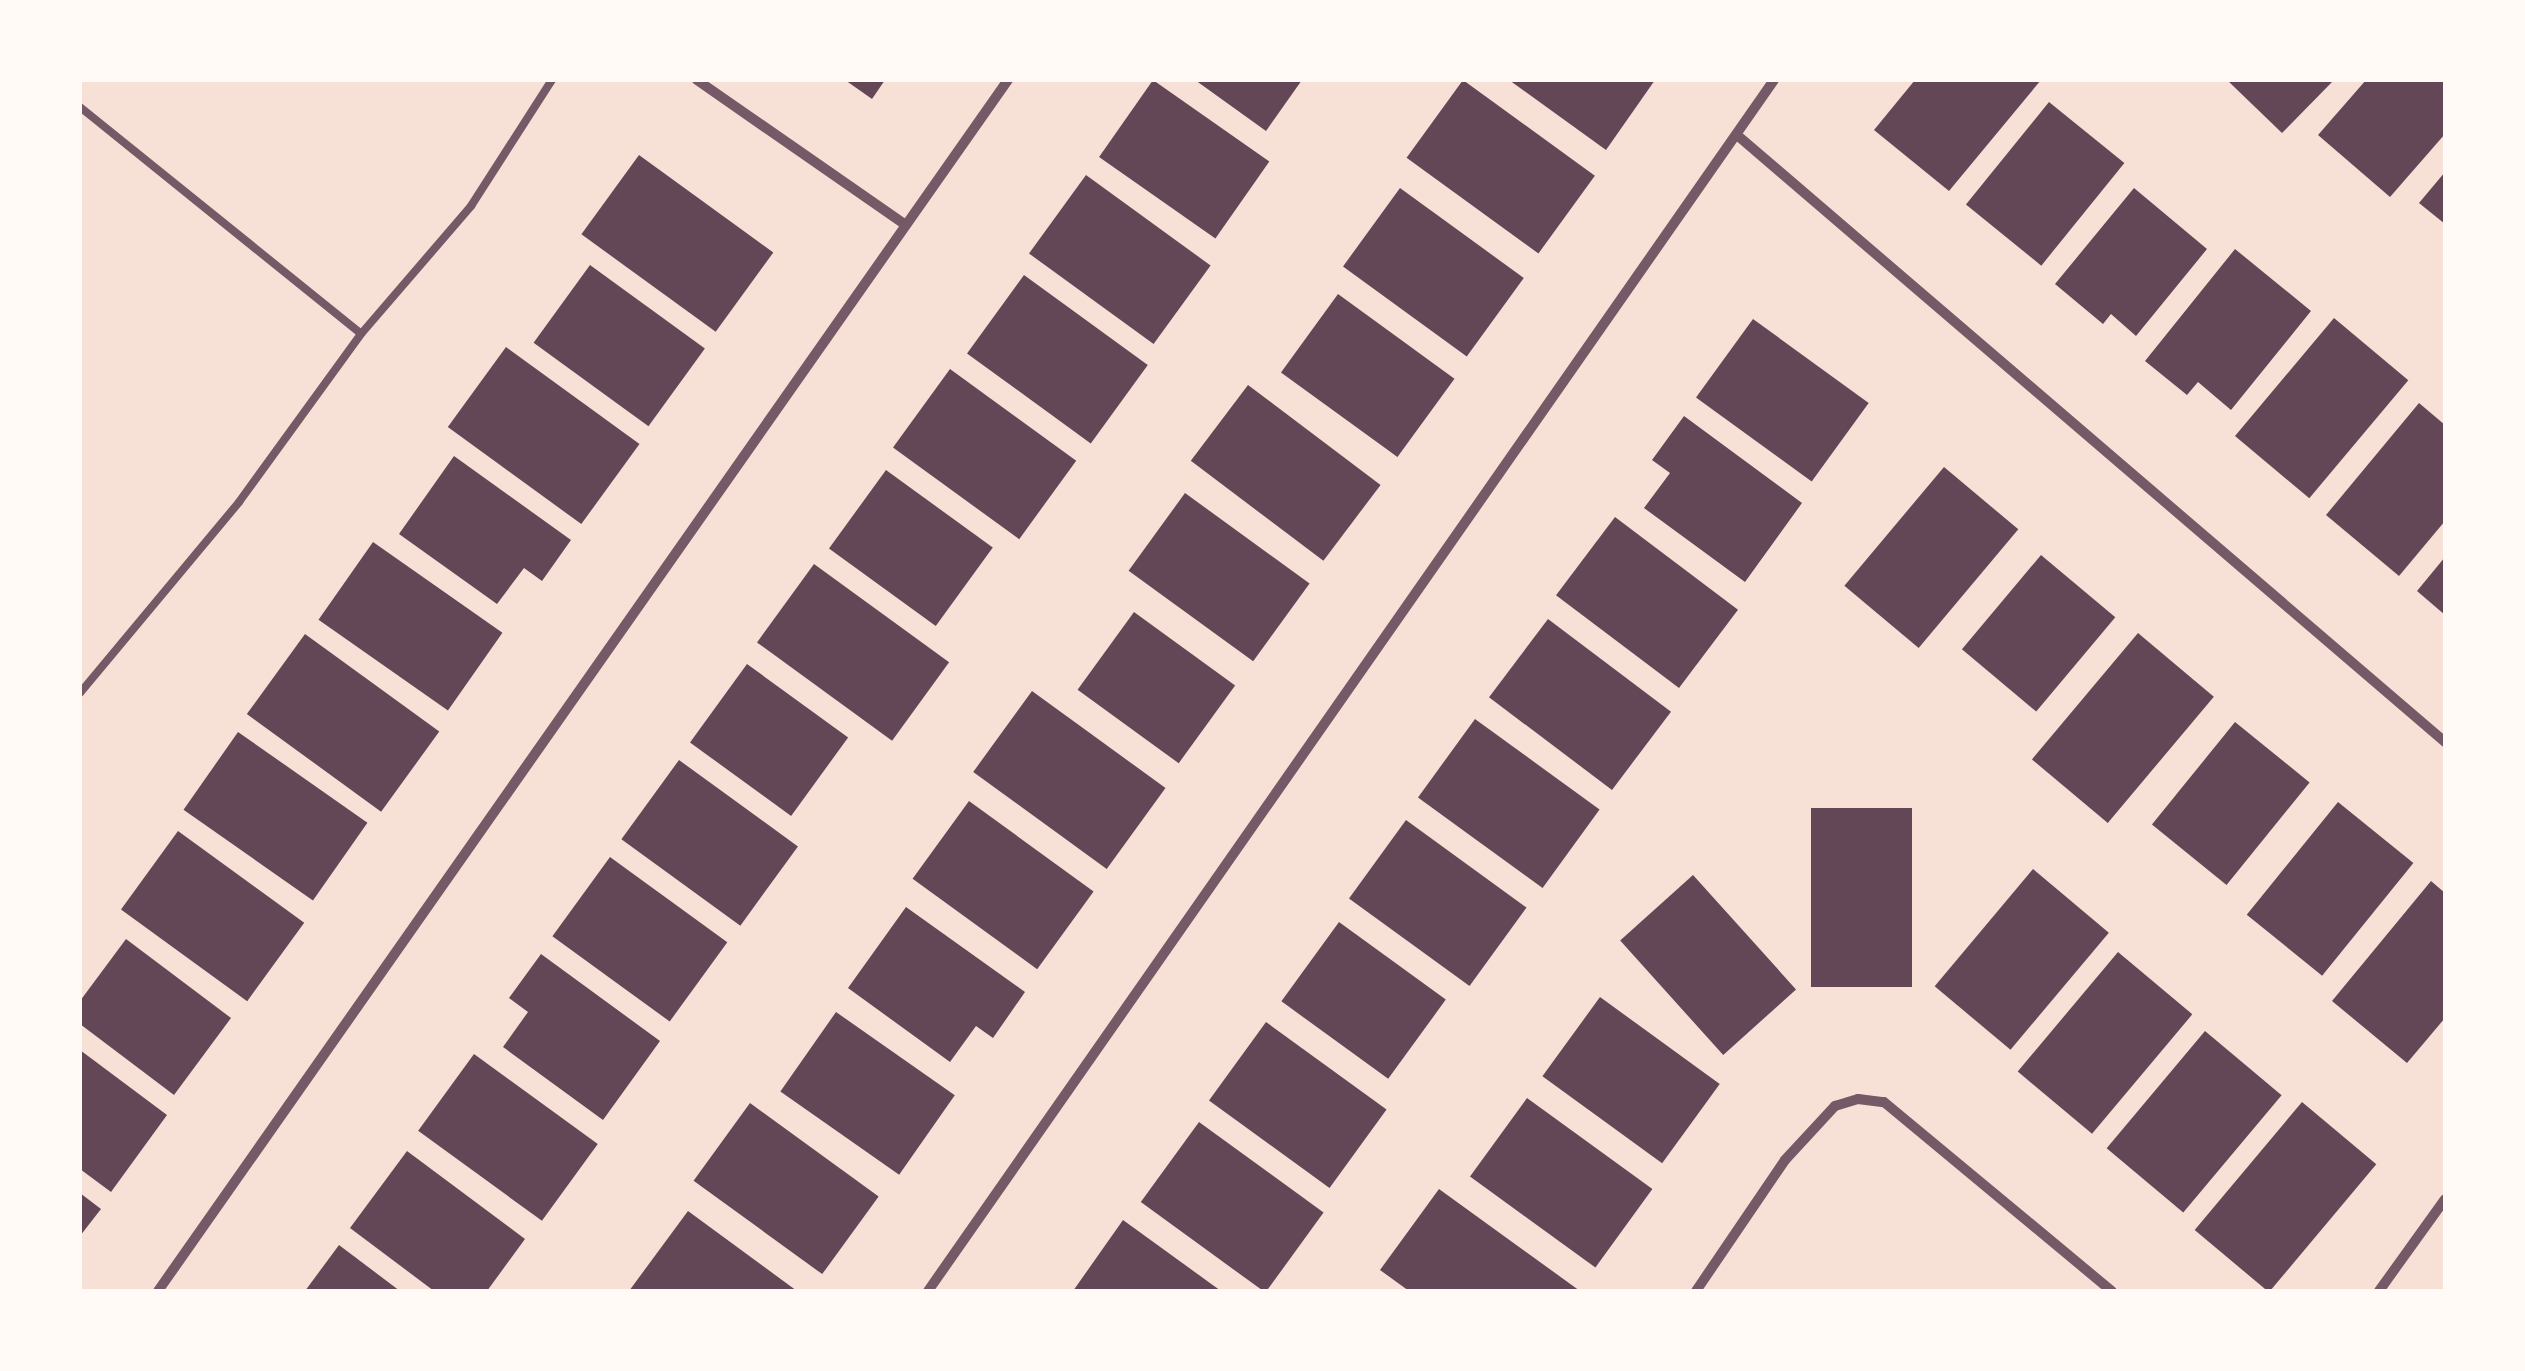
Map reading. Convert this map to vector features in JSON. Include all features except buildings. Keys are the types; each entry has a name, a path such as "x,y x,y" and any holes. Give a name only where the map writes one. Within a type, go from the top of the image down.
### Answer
{"street":[{"path":"698,80 906,224"},
{"path":"158,1291 1008,80"},
{"path":"928,1291 1774,80"},
{"path":"1736,135 2445,742"},
{"path":"1696,1291 1785,1160 1834,1106 1858,1100 1884,1102 2112,1291"},
{"path":"2379,1291 2445,1200"}],"lane":[{"path":"80,693 239,502 361,334 471,206 552,80"},
{"path":"80,107 361,334"}]}
